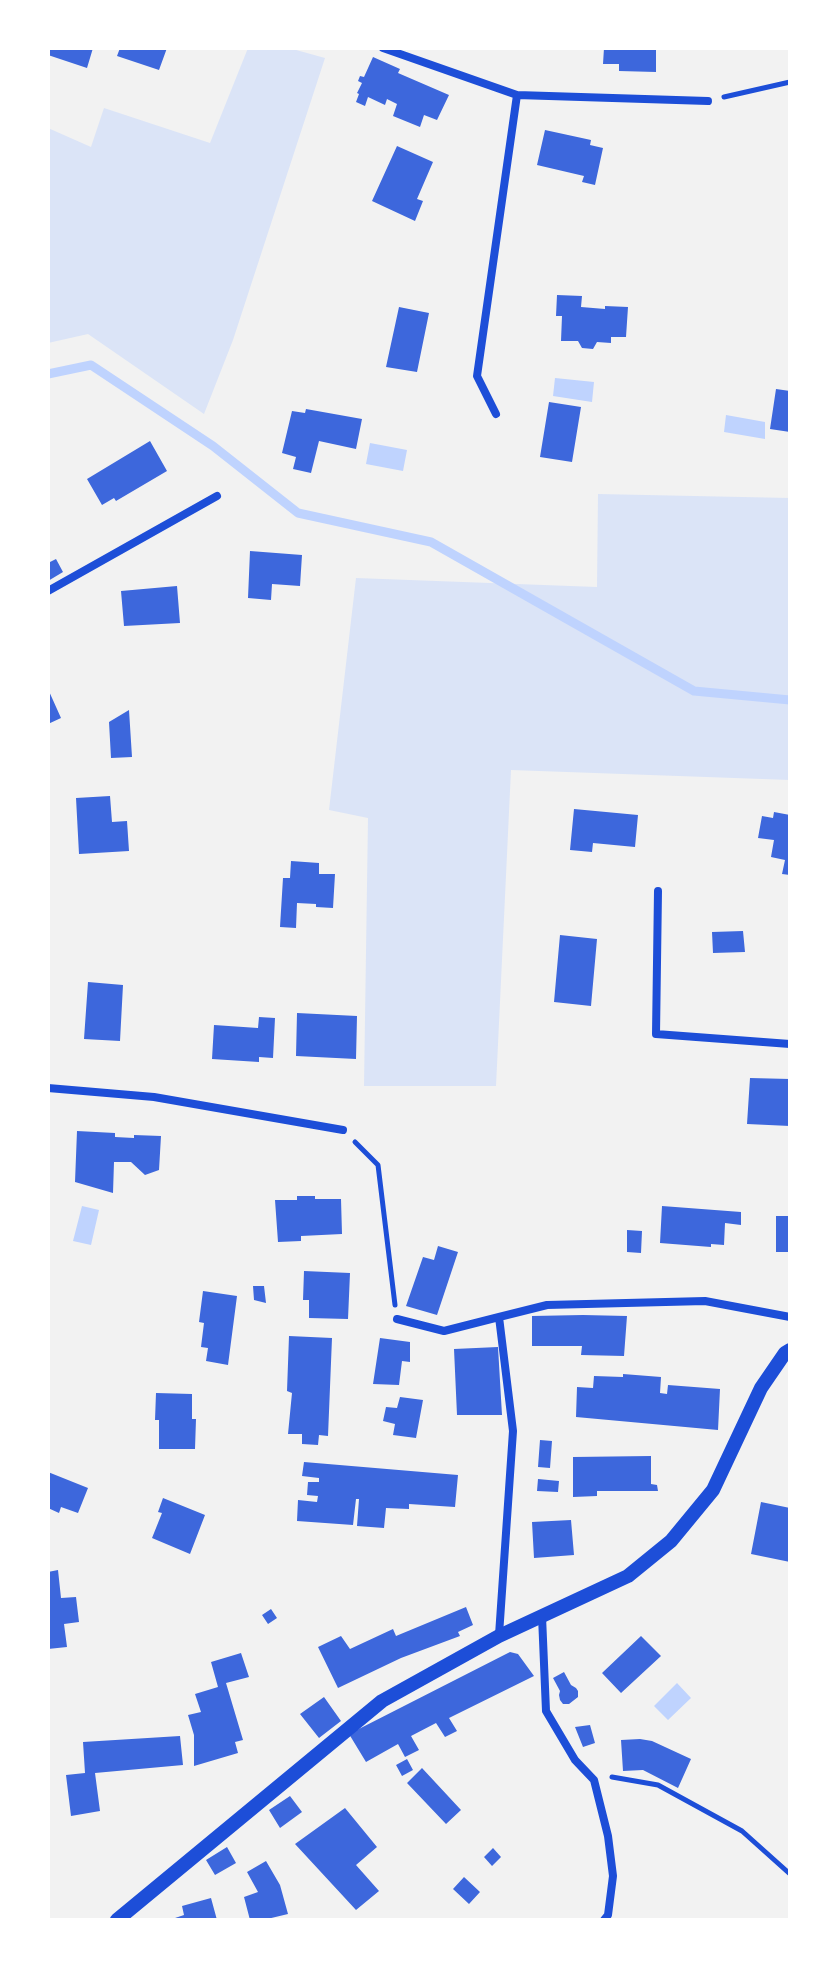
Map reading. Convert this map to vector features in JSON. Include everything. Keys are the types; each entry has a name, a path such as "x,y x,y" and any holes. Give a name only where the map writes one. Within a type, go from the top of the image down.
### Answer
{"street":[{"path":"383,48 517,95 708,101"},
{"path":"496,414 477,376 517,95"},
{"path":"48,591 217,496"},
{"path":"658,891 656,1034 790,1044"},
{"path":"48,1088 154,1097 343,1130"},
{"path":"397,1319 444,1331 547,1305 705,1301 790,1317"},
{"path":"499,1317 513,1431 499,1636"},
{"path":"117,1920 382,1701 499,1636 628,1576 671,1541 713,1490 761,1388 790,1350"},
{"path":"542,1616 546,1711 575,1760 594,1780 608,1836 613,1876 608,1915 604,1920"}],"path":[{"path":"708,101 790,82"},
{"path":"343,1130 378,1165 397,1319"},
{"path":"594,1780 613,1777 658,1785 742,1831 790,1874"}],"shaded area":[{"path":"248,48 289,48 325,58 233,340 204,414 88,334 48,343 48,128 91,147 104,108 210,143"},
{"path":"598,494 790,498 790,780 511,770 496,1086 364,1086 368,818 329,810 356,578 597,587"}],"water":[{"path":"555,378 594,382 592,402 553,396"},
{"path":"726,415 765,422 765,439 724,432"},
{"path":"370,443 407,450 403,471 366,464"},
{"path":"82,1206 99,1210 91,1245 73,1241"},
{"path":"677,1683 691,1698 668,1720 654,1706"}],"building":[{"path":"48,48 93,48 87,68 48,55"},
{"path":"120,48 167,48 159,70 117,56"},
{"path":"604,48 656,48 656,72 619,71 619,64 603,64"},
{"path":"373,57 400,69 398,73 449,95 437,120 424,115 420,127 393,116 397,104 387,99 385,105 368,97 365,106 356,102 362,83 358,81 360,76 364,77"},
{"path":"545,130 591,140 590,145 603,148 595,185 582,182 584,176 537,165"},
{"path":"397,146 433,162 417,199 423,201 415,221 372,201"},
{"path":"557,295 582,296 581,307 628,307 626,337 611,337 611,343 597,342 593,349 582,348 578,341 561,341 562,316 556,316"},
{"path":"399,307 429,313 417,372 386,367"},
{"path":"776,389 790,391 790,432 770,429"},
{"path":"549,402 581,407 572,462 540,457"},
{"path":"306,409 362,419 356,449 319,441 311,473 293,469 296,457 282,453 292,411 305,413"},
{"path":"150,441 167,471 116,501 114,498 102,505 87,479"},
{"path":"250,551 302,555 300,586 272,584 271,600 248,598"},
{"path":"56,559 63,572 48,581 48,563"},
{"path":"177,586 180,623 124,626 121,591"},
{"path":"48,689 61,718 48,724"},
{"path":"129,710 132,757 111,758 109,722"},
{"path":"110,796 112,822 127,821 129,851 79,854 76,798"},
{"path":"574,809 638,815 635,847 593,843 592,852 570,850"},
{"path":"774,812 790,815 790,875 782,874 785,860 771,857 774,840 758,838 762,816 773,818"},
{"path":"291,861 319,863 319,874 335,874 333,908 297,903 296,928 280,927 283,878 290,878"},
{"path":"743,931 745,952 713,953 712,932"},
{"path":"560,935 597,939 591,1006 554,1002"},
{"path":"88,982 123,985 120,1041 84,1039"},
{"path":"297,1013 357,1016 356,1059 296,1056"},
{"path":"259,1017 275,1018 273,1058 259,1057 259,1062 212,1059 214,1025 258,1028"},
{"path":"750,1078 790,1079 790,1126 747,1124"},
{"path":"77,1131 115,1133 115,1137 161,1136 159,1170 145,1175 131,1162 114,1162 113,1193 75,1182"},
{"path":"297,1196 341,1199 342,1234 301,1236 301,1241 278,1242 275,1200 297,1200"},
{"path":"662,1206 741,1212 741,1225 725,1223 724,1245 711,1244 711,1247 660,1243"},
{"path":"776,1216 790,1216 790,1252 776,1252"},
{"path":"627,1230 642,1231 641,1253 627,1252"},
{"path":"438,1246 458,1252 437,1315 406,1306 423,1257 434,1260"},
{"path":"304,1271 350,1273 348,1319 309,1318 309,1300 303,1300"},
{"path":"253,1286 264,1286 266,1303 254,1300"},
{"path":"203,1291 237,1296 228,1365 206,1361 208,1348 201,1347 204,1323 199,1322"},
{"path":"532,1316 627,1316 624,1356 581,1355 582,1346 532,1346"},
{"path":"289,1336 332,1338 328,1436 319,1435 318,1445 302,1444 302,1434 288,1434 292,1393 287,1391"},
{"path":"380,1338 410,1342 410,1362 402,1361 399,1385 373,1384"},
{"path":"498,1347 502,1415 457,1415 454,1349"},
{"path":"623,1374 661,1377 660,1393 667,1394 668,1385 720,1389 718,1430 576,1417 577,1387 593,1388 594,1376 623,1377"},
{"path":"156,1393 192,1394 192,1419 196,1419 195,1449 159,1449 159,1420 155,1420"},
{"path":"400,1397 423,1400 416,1438 393,1435 395,1424 383,1421 386,1407 397,1408"},
{"path":"540,1440 552,1441 550,1468 538,1467"},
{"path":"651,1456 651,1484 657,1485 658,1491 597,1491 597,1496 573,1497 573,1457"},
{"path":"304,1462 458,1475 455,1507 409,1504 409,1509 386,1508 384,1528 357,1526 359,1499 356,1499 353,1525 297,1521 298,1500 317,1502 318,1496 307,1495 308,1482 319,1482 319,1478 302,1476"},
{"path":"48,1472 88,1488 78,1513 61,1507 59,1513 48,1508"},
{"path":"538,1479 559,1481 558,1492 537,1491"},
{"path":"163,1498 205,1515 190,1554 152,1538 162,1513 158,1512"},
{"path":"761,1502 790,1508 790,1562 751,1554"},
{"path":"571,1520 574,1555 534,1558 532,1522"},
{"path":"58,1570 61,1598 76,1597 79,1622 64,1624 67,1647 48,1649 48,1572"},
{"path":"466,1607 473,1625 458,1632 460,1636 401,1658 338,1688 318,1647 341,1636 350,1649 393,1629 396,1636"},
{"path":"271,1609 277,1618 268,1624 262,1615"},
{"path":"641,1636 661,1656 621,1693 602,1673"},
{"path":"510,1652 518,1654 534,1676 449,1718 457,1731 445,1737 436,1723 411,1736 419,1750 405,1757 398,1744 366,1762 349,1734"},
{"path":"241,1653 249,1677 226,1683 243,1740 235,1742 238,1753 194,1766 194,1735 188,1715 201,1712 195,1694 218,1687 211,1662"},
{"path":"564,1672 578,1691 578,1697 569,1704 563,1704 560,1700 560,1691 553,1678"},
{"path":"324,1697 341,1721 319,1738 300,1714"},
{"path":"590,1725 595,1743 583,1747 575,1727"},
{"path":"180,1736 183,1765 95,1773 100,1811 71,1816 66,1775 85,1773 83,1742"},
{"path":"621,1740 652,1741 691,1759 678,1788 643,1770 623,1771"},
{"path":"407,1759 413,1770 402,1776 396,1765"},
{"path":"422,1768 461,1810 446,1824 407,1783"},
{"path":"290,1796 302,1812 280,1828 269,1810"},
{"path":"345,1808 377,1847 356,1865 379,1891 356,1910 295,1844"},
{"path":"227,1847 236,1863 215,1875 206,1860"},
{"path":"493,1848 501,1857 492,1866 484,1857"},
{"path":"266,1861 280,1885 288,1914 250,1920 244,1897 258,1892 247,1872"},
{"path":"464,1877 480,1892 469,1904 453,1889"},
{"path":"211,1898 217,1920 169,1920 184,1915 182,1906"}],"waterway":[{"path":"48,374 91,365 213,446 298,513 431,542 694,691 790,700"}]}
